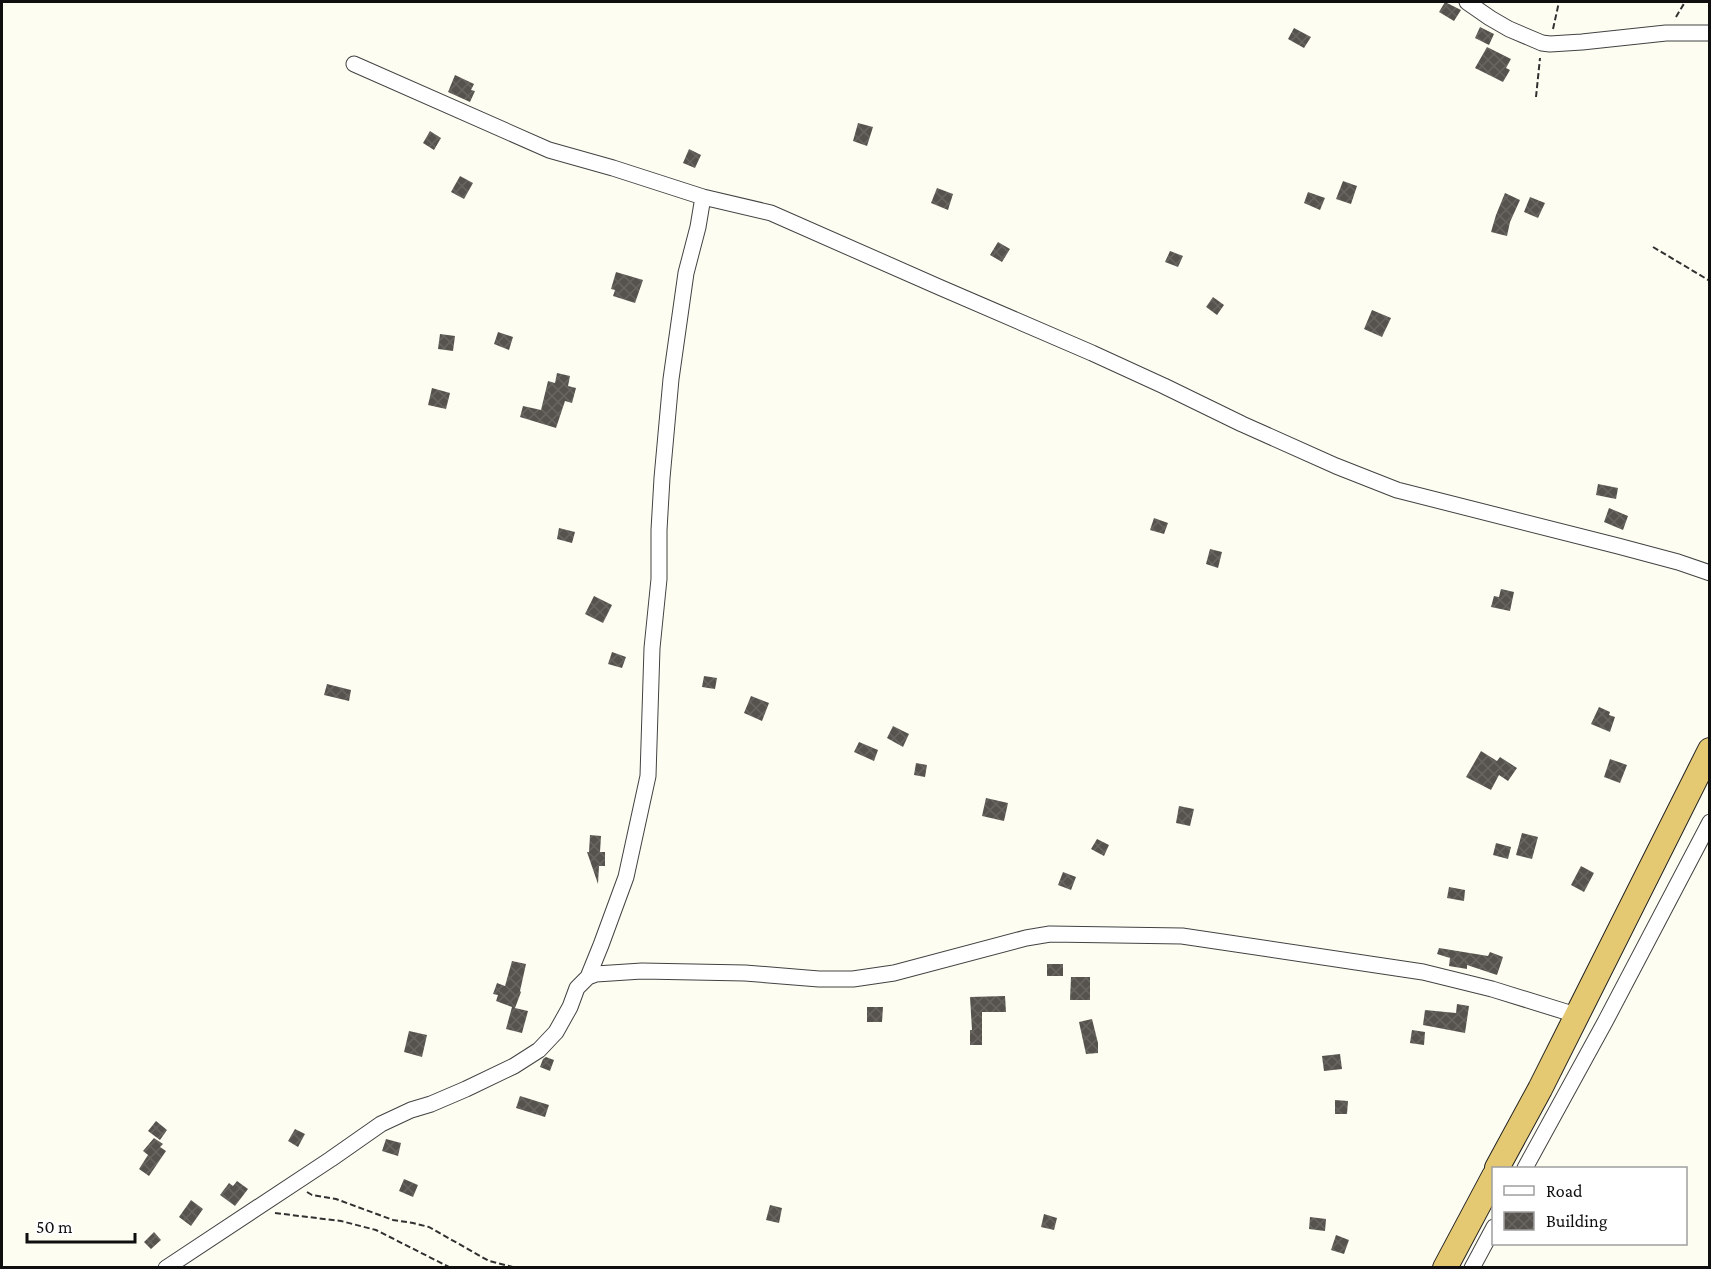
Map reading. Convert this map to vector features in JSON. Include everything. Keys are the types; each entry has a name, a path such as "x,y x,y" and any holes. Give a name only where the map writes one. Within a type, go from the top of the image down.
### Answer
{"highway":[{"path":"1498,1167 1540,1089 1710,750"},
{"path":"1445,1268 1492,1180"}],"street":[{"path":"1467,2 1509,29 1546,43 1582,42 1666,33 1710,33"},
{"path":"354,64 549,150 703,197 771,213 1092,353 1336,466 1397,490 1618,546 1710,573"},
{"path":"166,1268 381,1124 466,1089 514,1066 539,1050 556,1032 570,1007 577,988 588,977 626,877 648,776 652,648 659,579 662,478 671,379 686,273 703,197"},
{"path":"1526,1167 1710,822"},
{"path":"588,977 596,974 622,972 677,971 853,979 894,973 1026,938 1050,934 1182,936 1424,972 1492,989 1576,1015"},
{"path":"1472,1268 1492,1231"}],"path":[{"path":"1536,97 1546,43 1559,2"},
{"path":"1653,248 1710,281"},
{"path":"295,1183 312,1195 336,1199 393,1220 429,1227 489,1261 516,1268"},
{"path":"255,1210 341,1221 376,1230 451,1268"}],"building":[{"path":"1445,2 1461,10 1454,21 1439,12"},
{"path":"1480,27 1494,34 1489,45 1475,38"},
{"path":"1294,28 1311,37 1304,48 1288,39"},
{"path":"1487,47 1511,59 1506,68 1510,70 1503,82 1475,68"},
{"path":"455,75 474,84 471,90 475,91 470,102 448,92"},
{"path":"858,123 873,127 867,146 853,141"},
{"path":"430,131 441,138 434,150 423,143"},
{"path":"689,149 701,155 695,168 683,163"},
{"path":"460,176 473,183 464,199 451,192"},
{"path":"1343,181 1357,186 1351,204 1336,199"},
{"path":"937,188 953,194 948,210 931,203"},
{"path":"1308,192 1325,198 1320,210 1304,203"},
{"path":"1505,193 1520,200 1510,222 1507,236 1491,232"},
{"path":"1530,197 1545,203 1538,218 1524,212"},
{"path":"998,242 1010,249 1002,262 990,255"},
{"path":"1170,251 1183,256 1178,267 1165,262"},
{"path":"616,272 643,280 635,303 613,296 615,290 611,289"},
{"path":"1213,297 1224,305 1217,315 1206,307"},
{"path":"1372,310 1391,318 1382,337 1364,329"},
{"path":"498,332 513,337 509,350 494,344"},
{"path":"440,334 455,336 453,351 438,349"},
{"path":"557,373 570,376 568,386 576,388 572,403 565,401 556,428 520,417 523,406 541,410 548,381 555,383"},
{"path":"432,388 450,393 446,409 428,405"},
{"path":"1598,484 1618,488 1616,499 1596,495"},
{"path":"1609,508 1628,516 1623,530 1604,522"},
{"path":"1154,518 1168,523 1164,534 1150,530"},
{"path":"559,528 575,532 572,543 557,539"},
{"path":"1210,549 1222,552 1218,568 1206,564"},
{"path":"1501,589 1514,592 1510,611 1491,607 1494,596 1499,597"},
{"path":"594,596 612,605 603,623 585,614"},
{"path":"612,652 626,657 622,668 608,664"},
{"path":"704,676 717,678 715,689 702,687"},
{"path":"327,684 351,690 349,701 324,695"},
{"path":"751,696 769,703 762,721 744,713"},
{"path":"1599,707 1615,717 1610,732 1591,724"},
{"path":"893,726 909,734 903,747 887,738"},
{"path":"859,742 878,750 874,761 854,752"},
{"path":"1481,751 1497,761 1500,757 1517,768 1508,781 1499,775 1491,790 1466,777"},
{"path":"1610,759 1627,765 1620,783 1604,777"},
{"path":"916,763 927,765 925,777 914,775"},
{"path":"986,798 1008,803 1004,821 982,816"},
{"path":"1179,806 1194,809 1190,826 1176,823"},
{"path":"1522,833 1538,837 1532,859 1516,855"},
{"path":"590,835 601,836 600,852 605,852 605,866 599,866 598,884 587,852 589,852"},
{"path":"1097,839 1109,845 1104,856 1091,849"},
{"path":"1496,843 1511,847 1508,859 1493,855"},
{"path":"1581,866 1594,873 1584,892 1571,885"},
{"path":"1063,872 1076,877 1071,890 1058,885"},
{"path":"1449,887 1465,890 1464,901 1447,898"},
{"path":"1439,948 1488,956 1490,952 1503,957 1497,975 1467,965 1467,969 1449,966 1450,958 1437,954"},
{"path":"512,961 526,964 521,992 515,1008 528,1011 522,1033 506,1029 512,1007 496,1001 498,995 493,994 497,983 505,986"},
{"path":"1047,964 1063,964 1063,976 1047,976"},
{"path":"1071,977 1090,977 1090,1000 1070,1000"},
{"path":"1005,996 1006,1012 982,1012 982,1045 970,1045 970,1030 972,1030 970,997"},
{"path":"1457,1004 1469,1006 1465,1033 1423,1025 1425,1010 1456,1013"},
{"path":"867,1007 883,1007 882,1022 867,1022"},
{"path":"1092,1019 1098,1053 1086,1054 1079,1022"},
{"path":"1412,1030 1425,1032 1424,1045 1410,1043"},
{"path":"409,1031 427,1035 422,1057 404,1052"},
{"path":"1340,1054 1342,1069 1324,1071 1322,1056"},
{"path":"546,1057 554,1060 550,1071 540,1067"},
{"path":"520,1096 549,1105 545,1117 516,1108"},
{"path":"1335,1100 1348,1101 1347,1114 1335,1114"},
{"path":"156,1121 167,1130 160,1140 148,1131"},
{"path":"295,1129 305,1134 298,1147 288,1141"},
{"path":"154,1138 163,1144 160,1147 166,1151 149,1176 139,1169 148,1155 143,1151"},
{"path":"386,1139 401,1143 398,1156 382,1151"},
{"path":"404,1179 418,1185 413,1197 399,1191"},
{"path":"237,1181 248,1189 235,1206 220,1195 229,1183 233,1186"},
{"path":"191,1200 203,1209 191,1226 179,1217"},
{"path":"770,1205 782,1208 779,1223 766,1220"},
{"path":"1044,1214 1057,1218 1054,1230 1041,1227"},
{"path":"1310,1217 1326,1219 1325,1231 1309,1229"},
{"path":"154,1232 161,1240 151,1249 144,1242"},
{"path":"1336,1235 1349,1240 1344,1254 1331,1250"}]}
